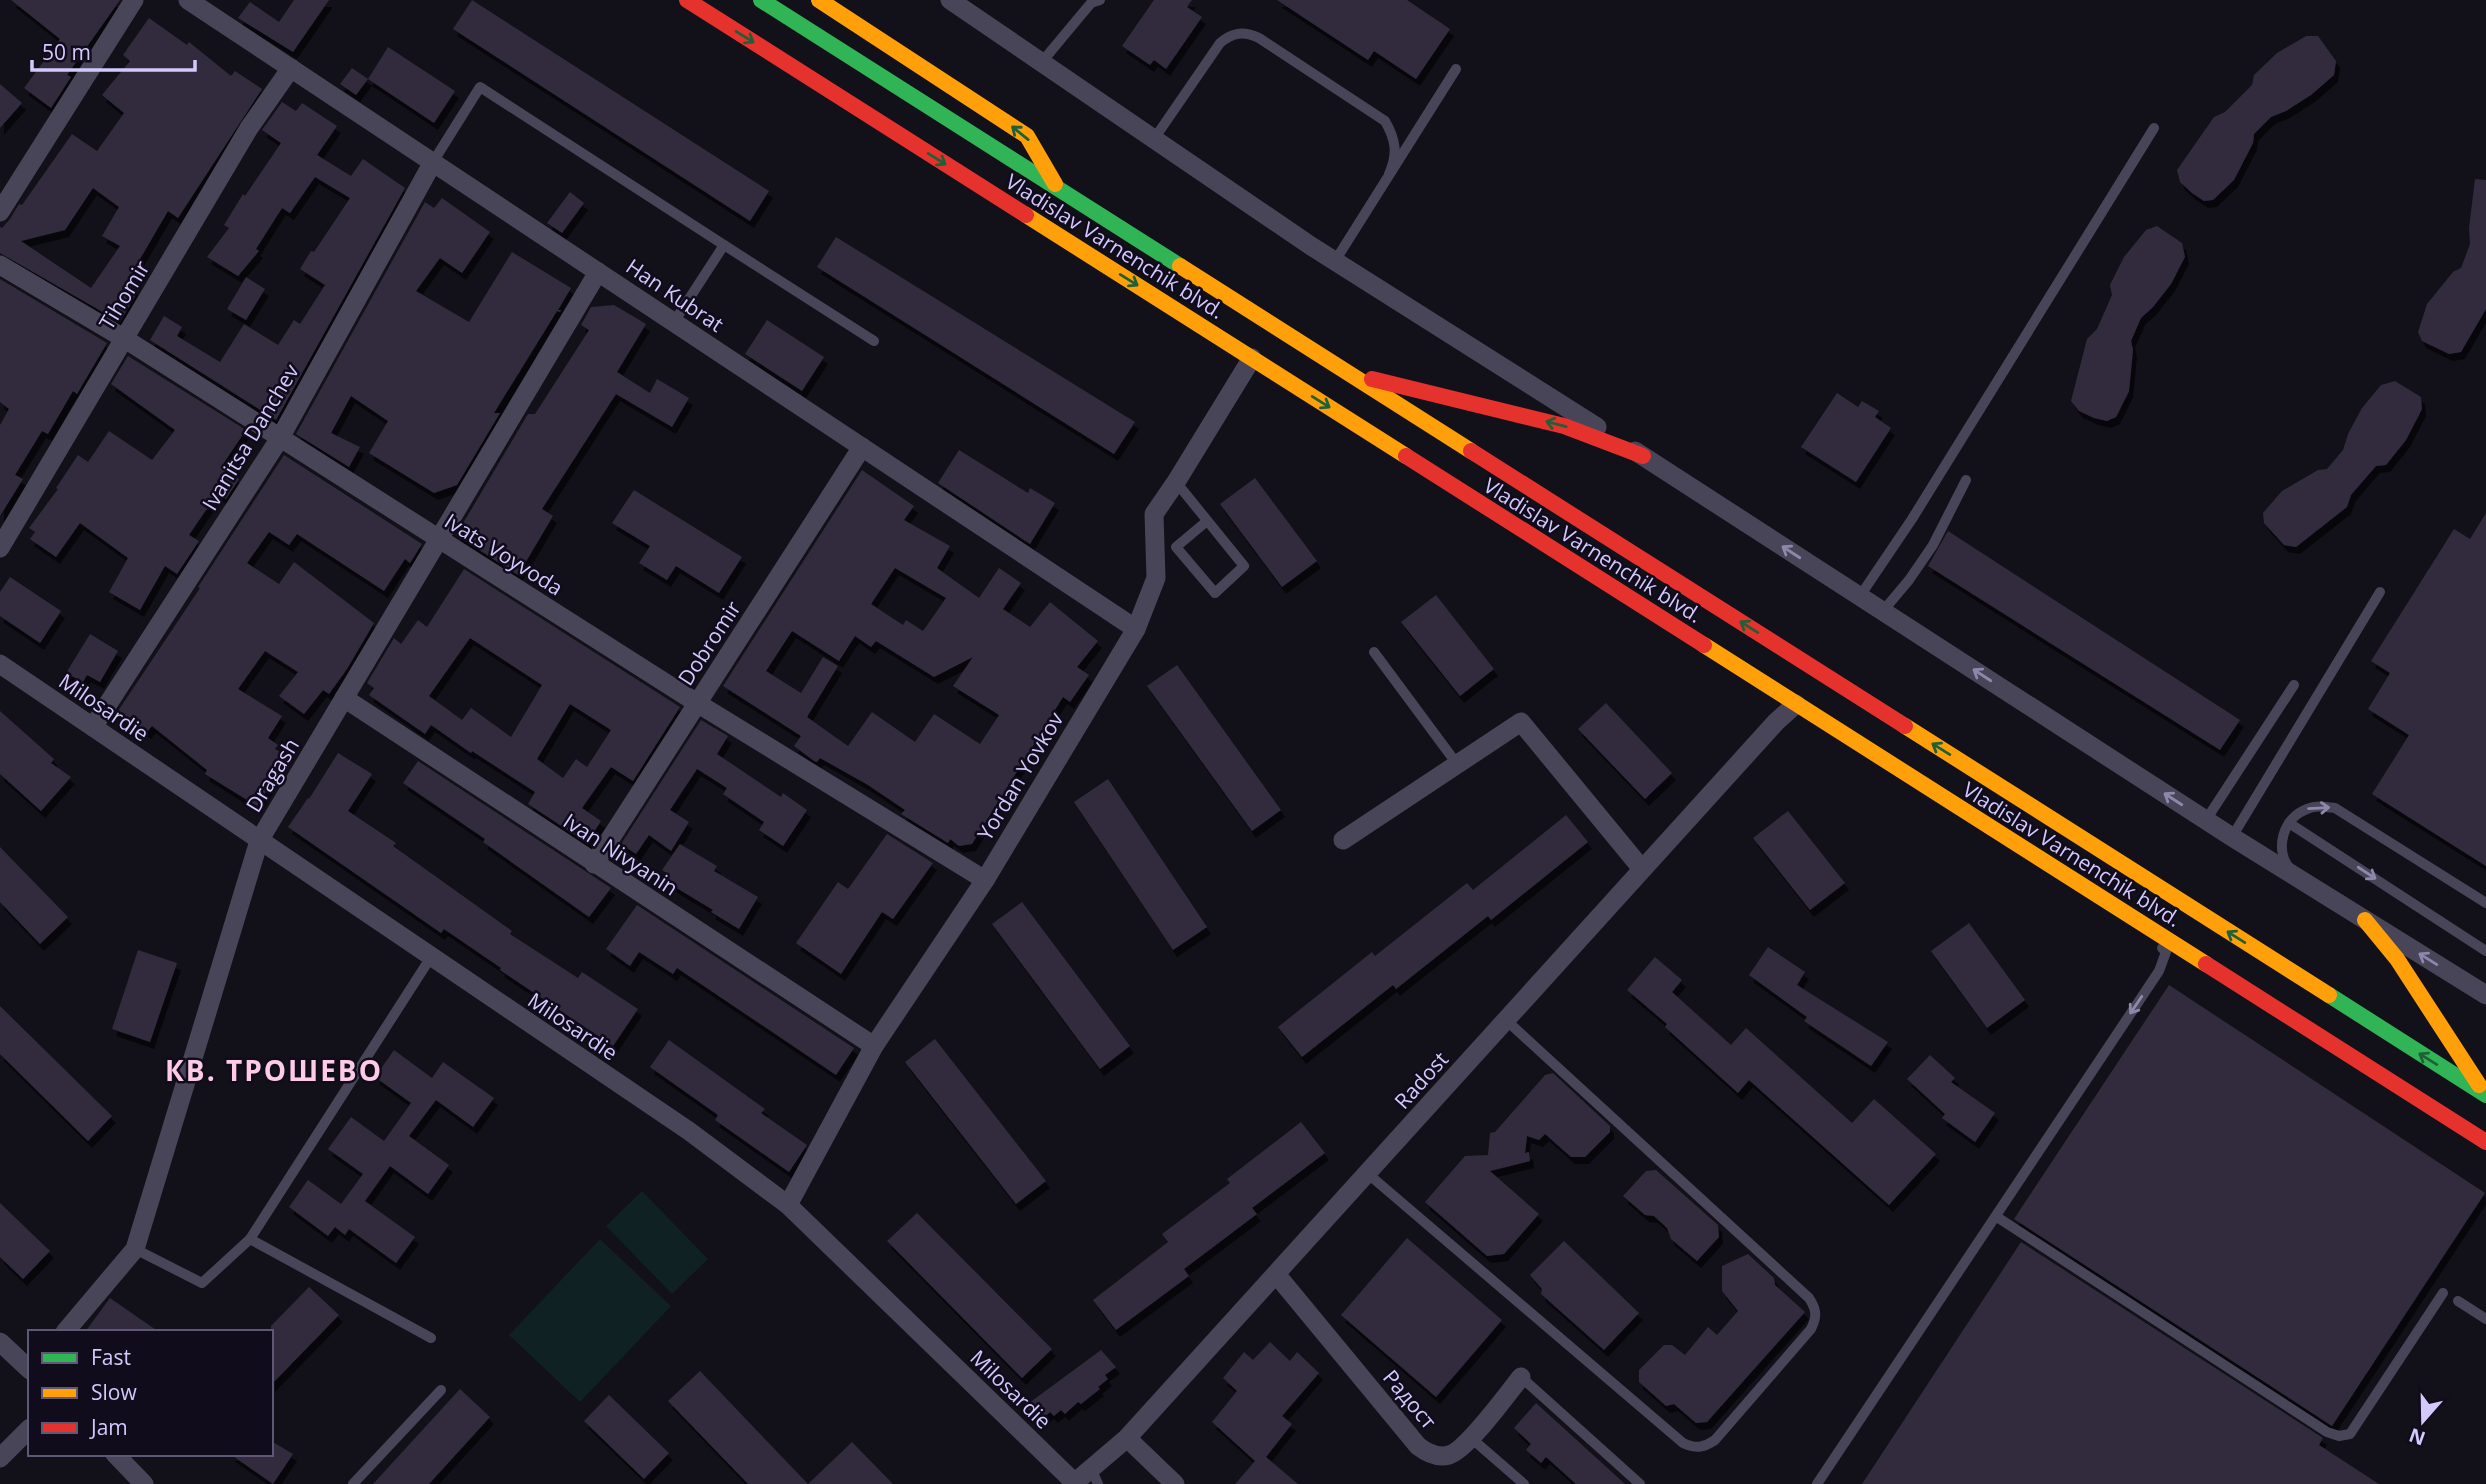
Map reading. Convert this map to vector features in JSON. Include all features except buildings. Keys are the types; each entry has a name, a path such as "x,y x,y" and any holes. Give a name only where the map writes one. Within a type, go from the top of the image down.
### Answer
{"main road":[{"name":"Vladislav Varnenchik blvd.","path":"687,0 2486,1142"},
{"name":"Vladislav Varnenchik blvd.","path":"761,0 2486,1095"},
{"path":"819,0 1027,136 1058,189"},
{"path":"1350,374 1564,426 1643,456"},
{"path":"2365,920 2397,960 2486,1095"}],"street":[{"path":"0,212 134,0"},
{"name":"Han Kubrat","path":"188,0 1136,629"},
{"path":"950,0 1335,261 1643,456 2232,837 2486,995"},
{"name":"Tihomir","path":"0,548 249,128 291,68"},
{"name":"Ivanitsa Danchev","path":"93,727 279,438 433,162"},
{"name":"Ivats Voyvoda","path":"0,265 124,339 698,703 985,880"},
{"name":"Dragash","path":"67,1330 135,1249 259,841 598,272"},
{"name":"Yordan Yovkov","path":"788,1205 874,1046 985,880 1136,629 1156,578 1154,514 1252,358"},
{"name":"Dobromir","path":"594,864 862,447"},
{"name":"Milosardie","path":"0,664 689,1132 788,1205 1075,1484"},
{"name":"Ivan Nivyanin","path":"344,698 874,1046"},
{"name":"Radost","path":"1075,1484 1095,1476 1642,869 1776,722 1796,704"},
{"path":"1343,840 1521,722 1642,869"},
{"name":"Радост","path":"1276,1274 1418,1446 1432,1454 1449,1455 1465,1446 1521,1377"},
{"path":"0,1342 28,1368"},
{"path":"0,1458 28,1430"},
{"path":"1127,1438 1175,1484"},
{"path":"117,1456 144,1484"}],"lane":[{"path":"1041,63 1091,3 1100,0"},
{"path":"1154,139 1220,43 1243,33 1259,38 1385,121 1396,147 1395,161 1389,174"},
{"path":"1335,261 1456,69"},
{"path":"433,162 480,87 874,341"},
{"path":"1860,596 1912,519 2154,128"},
{"path":"674,322 724,245"},
{"path":"1883,611 1933,545 1966,480"},
{"path":"1176,482 1244,566 1214,593 1176,547 1207,521"},
{"path":"2232,837 2380,592"},
{"path":"1374,652 1457,764"},
{"path":"2206,820 2294,685"},
{"path":"2294,875 2286,865 2282,852 2283,835 2289,823 2305,810 2322,806 2335,808 2486,902"},
{"path":"2289,823 2486,951"},
{"path":"1817,1484 2163,965 2166,952 2161,947"},
{"path":"135,1249 202,1283 250,1239 430,957"},
{"path":"1367,1173 1682,1443 1693,1448 1705,1447 1714,1440 1811,1329 1816,1319 1815,1308 1809,1298 1506,1020"},
{"path":"1997,1217 2327,1432 2339,1436 2350,1434 2443,1293"},
{"path":"250,1239 431,1338"},
{"path":"2458,1301 2486,1319"},
{"path":"1521,1377 1640,1484"},
{"path":"353,1484 441,1390"},
{"path":"1471,1437 1524,1484"}],"shaded area":[{"path":"642,1191 708,1259 672,1294 606,1226"},
{"path":"600,1239 671,1306 580,1402 509,1335"}],"traffic: fast":[{"path":"761,0 1180,266"},
{"path":"2329,995 2486,1095"}],"traffic: slow":[{"path":"819,0 1027,136 1055,184"},
{"path":"1026,215 1406,456"},
{"path":"1180,266 1471,451"},
{"path":"1704,645 2206,964"},
{"path":"1905,726 2329,995"},
{"path":"2365,920 2397,959 2479,1085"}],"traffic: jam":[{"path":"687,0 1026,215"},
{"path":"1372,379 1564,426 1643,456"},
{"path":"1471,451 1905,726"},
{"path":"1406,456 1704,645"},
{"path":"2206,964 2486,1142"}],"district":[{"name":"КВ. ТРОШЕВО","path":"274,1070"}]}
